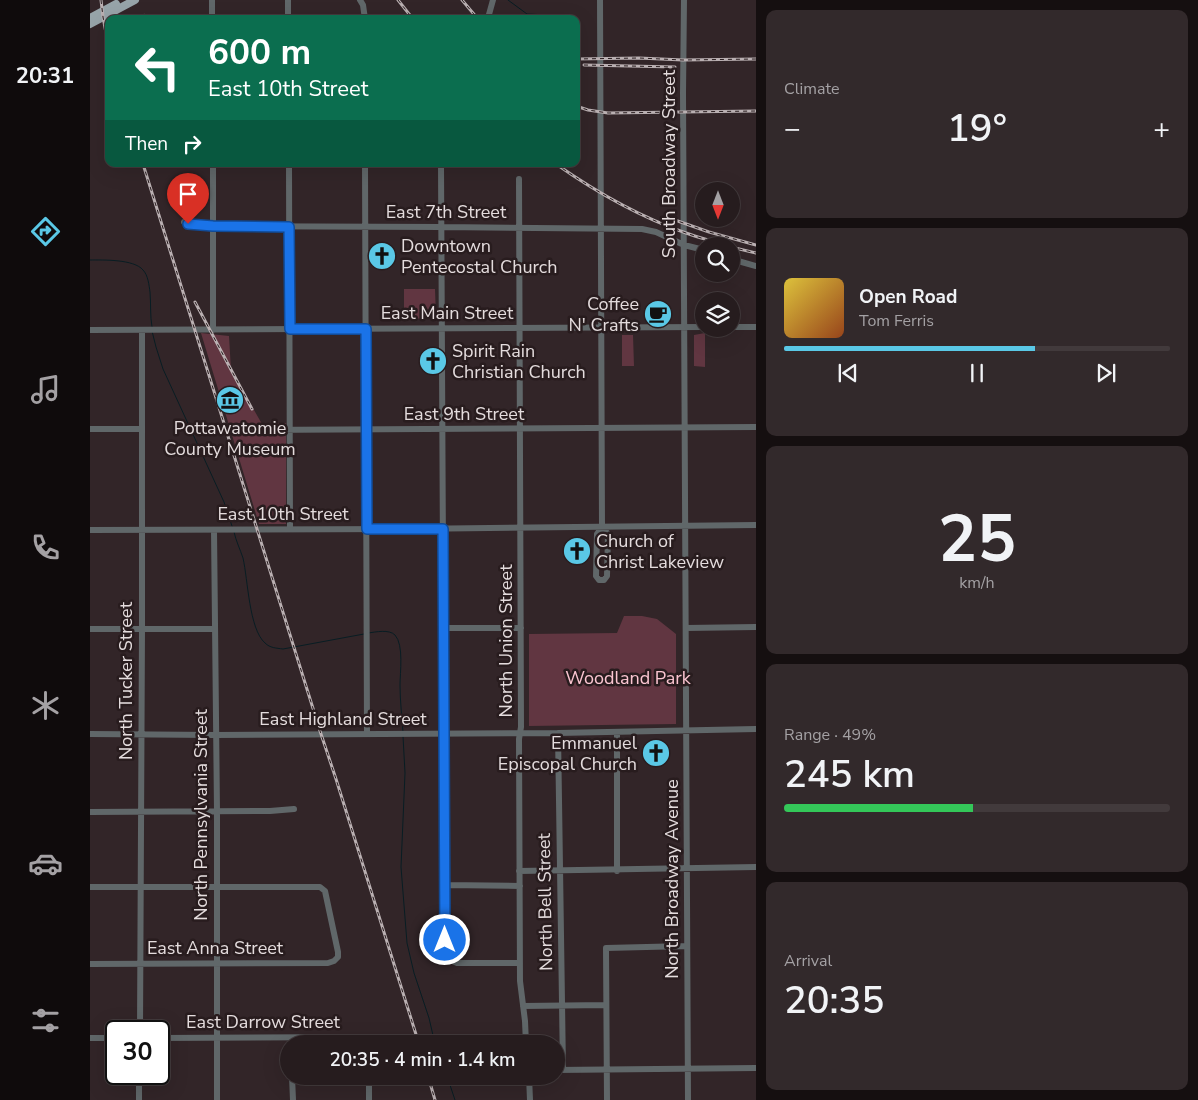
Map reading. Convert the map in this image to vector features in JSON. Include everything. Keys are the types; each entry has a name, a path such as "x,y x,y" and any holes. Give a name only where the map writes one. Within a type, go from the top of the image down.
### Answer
{"main road":[{"path":"90,18 124,0"},
{"path":"107,15 135,0"},
{"path":"90,24 105,16"}],"street":[{"path":"212,0 212,15"},
{"path":"288,0 288,15"},
{"path":"360,0 364,15"},
{"path":"489,15 493,0"},
{"path":"600,0 602,527 597,534 596,576 599,580 604,580 608,576 608,534 602,527"},
{"name":"South Broadway Street","path":"684,0 684,327"},
{"path":"212,330 213,167"},
{"path":"289,167 290,529"},
{"path":"365,167 367,734"},
{"path":"441,167 446,952 450,960 457,963 520,963"},
{"name":"North Union Street","path":"519,179 521,628 519,871 520,982 526,1035"},
{"name":"East 7th Street","path":"184,222 213,226 642,229 656,232 695,247"},
{"path":"740,261 756,266"},
{"path":"740,327 756,326"},
{"name":"North Broadway Avenue","path":"684,327 688,1100"},
{"name":"East Main Street","path":"90,330 695,327"},
{"name":"North Tucker Street","path":"140,1020 144,330"},
{"name":"East 9th Street","path":"243,430 756,427"},
{"path":"90,429 142,429"},
{"name":"East 10th Street","path":"90,530 443,529 756,525"},
{"name":"North Pennsylvania Street","path":"214,530 217,811 217,1100"},
{"path":"686,628 756,627"},
{"path":"443,628 521,628"},
{"path":"90,629 215,629"},
{"name":"East Highland Street","path":"90,734 558,733 756,729"},
{"path":"617,732 618,870"},
{"name":"North Bell Street","path":"558,733 561,1035"},
{"path":"90,812 294,810"},
{"path":"519,871 756,867"},
{"path":"445,885 520,886"},
{"path":"90,887 217,888"},
{"name":"East Anna Street","path":"90,964 328,962 334,961 338,957 338,946 325,891 320,887 217,888"},
{"path":"608,1100 606,948 687,946"},
{"path":"523,1006 606,1005"},
{"name":"East Darrow Street","path":"170,1038 216,1037 280,1040"},
{"path":"90,1038 105,1038"},
{"path":"565,1070 756,1068"},
{"path":"139,1085 139,1100"},
{"path":"292,1085 293,1100"},
{"path":"368,1100 369,1085"},
{"path":"529,1085 530,1100"}],"green space":[{"path":"404,289 435,289 436,318 404,319"},
{"path":"201,333 229,336 231,370 262,424 286,423 286,524 259,524"},
{"path":"622,335 633,335 634,366 622,366"},
{"path":"694,335 695,337 705,337 705,367 694,366"},
{"name":"Woodland Park","path":"624,616 642,616 657,619 676,634 676,724 529,726 529,634 617,633"}],"waterway":[{"path":"508,0 527,14 548,15"},
{"path":"90,260 126,262 139,266 145,272 149,286 152,327"},
{"path":"152,331 163,369 224,502 232,526"},
{"path":"234,532 243,558 252,616 260,636 267,645 283,649 364,634"},
{"path":"368,633 382,631 392,633 400,645 400,691 403,732"},
{"path":"403,736 405,773 401,867 407,943 433,1035"},
{"path":"450,1085 455,1100"}],"railway":[{"path":"101,0 105,28"},
{"path":"398,0 410,15"},
{"path":"462,0 475,15"},
{"path":"580,59 756,59"},
{"path":"584,65 675,67"},
{"path":"580,107 608,113 756,111"},
{"path":"144,167 416,1035"},
{"path":"561,167 635,212 698,237"},
{"path":"672,219 756,245"},
{"path":"740,249 756,253"},
{"path":"195,302 252,409"},
{"path":"431,1085 435,1100"}],"place":[{"name":"Downtown Pentecostal Church","path":"382,256"},
{"name":"Coffee N' Crafts","path":"658,314"},
{"name":"Spirit Rain Christian Church","path":"433,361"},
{"name":"Pottawatomie County Museum","path":"230,400"},
{"name":"Church of Christ Lakeview","path":"577,551"},
{"name":"Emmanuel Episcopal Church","path":"656,753"}],"route":[{"path":"188,224 289,227 290,329 366,329 367,529 443,529 445,940"}]}
